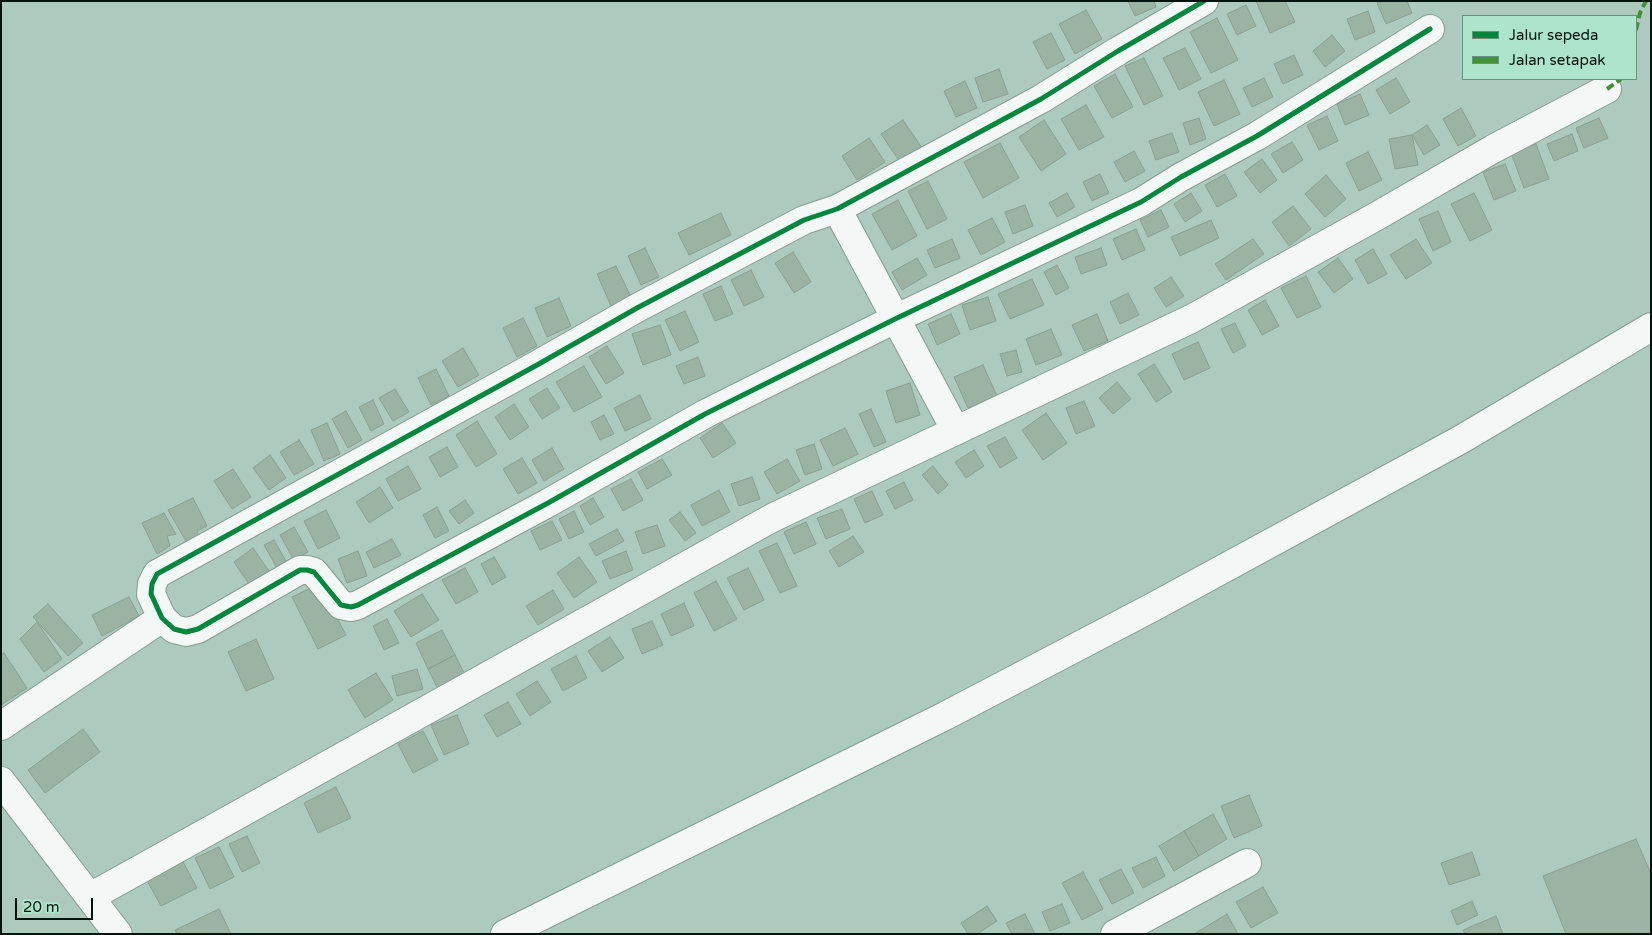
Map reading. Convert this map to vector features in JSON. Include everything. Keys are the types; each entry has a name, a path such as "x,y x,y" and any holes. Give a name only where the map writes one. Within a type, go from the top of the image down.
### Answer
{"street":[{"path":"1204,1 1041,99 837,208 804,220 637,308 157,574 152,584 151,594 162,618 174,629 186,632 198,629 300,570 314,572 341,605 351,607 358,605 548,503 705,414 895,319 1141,202 1181,177 1257,136 1430,29"},
{"path":"90,897 772,518 1191,319 1493,149 1607,89"},
{"path":"837,208 956,430"},
{"path":"505,934 945,716 1154,607 1460,440 1651,327"},
{"path":"1,726 162,618"},
{"path":"1,781 118,934"},
{"path":"1115,934 1247,863"}],"building":[{"path":"1128,1 1154,1 1156,7 1135,16"},
{"path":"1256,1 1285,1 1295,22 1270,33"},
{"path":"1381,1 1407,1 1412,13 1386,24 1377,3"},
{"path":"1246,5 1256,26 1237,35 1227,14"},
{"path":"1086,10 1102,39 1075,54 1059,24"},
{"path":"1368,11 1375,32 1355,40 1347,19"},
{"path":"1217,18 1238,60 1211,73 1190,32"},
{"path":"1051,33 1065,60 1047,69 1033,42"},
{"path":"1332,35 1345,51 1325,67 1313,51"},
{"path":"1185,48 1201,79 1179,90 1163,58"},
{"path":"1294,55 1303,75 1283,84 1274,64"},
{"path":"1144,58 1163,96 1144,105 1125,66"},
{"path":"999,69 1008,94 983,102 975,78"},
{"path":"1115,74 1133,107 1112,118 1094,86"},
{"path":"1264,78 1273,97 1252,107 1243,88"},
{"path":"1396,78 1410,102 1390,114 1376,90"},
{"path":"1224,80 1240,114 1214,126 1198,92"},
{"path":"965,81 977,108 956,117 944,91"},
{"path":"1360,94 1369,115 1345,125 1337,104"},
{"path":"1086,105 1104,137 1079,150 1061,119"},
{"path":"1461,108 1476,136 1458,146 1443,119"},
{"path":"1327,116 1338,141 1319,150 1307,125"},
{"path":"1199,118 1206,139 1190,145 1183,123"},
{"path":"1599,118 1608,138 1584,148 1576,128"},
{"path":"903,120 922,148 900,162 881,134"},
{"path":"1044,120 1066,154 1041,171 1019,137"},
{"path":"1427,125 1440,145 1424,155 1412,135"},
{"path":"1172,133 1179,152 1156,160 1149,141"},
{"path":"1572,134 1578,151 1554,161 1547,144"},
{"path":"1412,135 1418,165 1395,169 1389,139"},
{"path":"869,138 885,162 857,180 842,156"},
{"path":"1292,142 1303,160 1283,173 1271,154"},
{"path":"1000,143 1019,178 983,198 964,162"},
{"path":"1536,144 1549,179 1524,188 1511,153"},
{"path":"1134,151 1145,171 1125,182 1114,162"},
{"path":"1368,152 1382,180 1359,191 1346,163"},
{"path":"1262,159 1277,180 1260,193 1244,172"},
{"path":"1505,164 1516,191 1494,200 1483,172"},
{"path":"1100,174 1109,193 1092,201 1083,182"},
{"path":"1225,174 1237,196 1217,207 1205,185"},
{"path":"1326,175 1346,199 1325,217 1305,194"},
{"path":"928,181 947,219 927,229 908,191"},
{"path":"1067,193 1075,207 1057,217 1049,203"},
{"path":"1191,193 1202,211 1185,222 1174,204"},
{"path":"1474,193 1492,230 1470,241 1451,204"},
{"path":"898,200 917,236 892,250 872,214"},
{"path":"1025,205 1033,226 1013,234 1005,212"},
{"path":"1293,206 1311,229 1289,246 1272,222"},
{"path":"1161,210 1169,227 1148,237 1140,220"},
{"path":"1438,211 1451,242 1433,251 1419,219"},
{"path":"721,213 731,235 689,255 678,233"},
{"path":"992,218 1005,242 981,255 968,230"},
{"path":"1211,220 1219,238 1180,256 1171,237"},
{"path":"1136,229 1145,250 1122,260 1113,239"},
{"path":"952,239 960,258 935,268 927,250"},
{"path":"1253,239 1264,254 1226,280 1215,264"},
{"path":"1416,239 1432,263 1406,279 1390,255"},
{"path":"645,248 659,277 641,285 628,256"},
{"path":"1101,248 1107,265 1081,274 1075,257"},
{"path":"1373,249 1387,274 1368,284 1355,260"},
{"path":"793,252 811,282 794,293 775,263"},
{"path":"917,258 927,275 902,290 892,272"},
{"path":"1338,258 1353,279 1334,293 1318,272"},
{"path":"1057,265 1069,288 1056,295 1044,272"},
{"path":"616,266 631,297 611,306 597,274"},
{"path":"751,270 764,297 744,306 731,280"},
{"path":"1306,276 1321,307 1297,318 1281,288"},
{"path":"1171,277 1184,296 1166,307 1154,288"},
{"path":"1032,279 1044,305 1010,319 998,294"},
{"path":"721,286 733,314 715,321 703,294"},
{"path":"1128,293 1139,315 1120,324 1110,302"},
{"path":"988,297 996,321 970,330 962,305"},
{"path":"559,298 571,326 547,337 535,308"},
{"path":"1265,300 1279,326 1262,335 1248,310"},
{"path":"685,311 699,342 680,351 665,320"},
{"path":"951,314 960,334 937,345 928,324"},
{"path":"1097,314 1108,341 1084,351 1072,325"},
{"path":"523,318 537,346 517,357 503,328"},
{"path":"1235,323 1246,346 1233,353 1221,329"},
{"path":"660,325 671,355 643,365 632,334"},
{"path":"1051,329 1062,355 1036,365 1026,339"},
{"path":"1198,342 1210,368 1184,380 1172,354"},
{"path":"607,346 624,373 606,384 589,357"},
{"path":"463,348 479,375 458,387 442,361"},
{"path":"1016,350 1022,372 1007,376 1000,354"},
{"path":"698,357 705,376 684,384 676,366"},
{"path":"1154,364 1172,392 1156,402 1138,374"},
{"path":"983,365 997,396 968,408 954,377"},
{"path":"584,366 602,397 574,412 556,382"},
{"path":"436,369 449,396 431,405 418,378"},
{"path":"1117,382 1131,399 1113,414 1099,398"},
{"path":"910,383 920,415 896,423 886,391"},
{"path":"547,388 560,408 542,419 529,399"},
{"path":"395,389 409,412 393,421 379,398"},
{"path":"640,395 651,419 625,431 614,408"},
{"path":"373,400 384,424 371,431 359,407"},
{"path":"1084,401 1095,426 1076,434 1066,408"},
{"path":"514,404 529,427 510,440 495,417"},
{"path":"871,409 886,442 874,447 859,414"},
{"path":"346,411 362,440 348,448 332,419"},
{"path":"1046,413 1067,443 1043,460 1022,430"},
{"path":"604,415 614,434 600,440 591,422"},
{"path":"477,421 497,454 476,467 456,435"},
{"path":"327,423 340,454 324,461 311,430"},
{"path":"722,423 736,443 713,458 700,438"},
{"path":"845,428 858,454 833,466 820,440"},
{"path":"1005,437 1017,458 1000,468 987,446"},
{"path":"299,440 314,464 294,475 280,452"},
{"path":"814,444 822,469 805,475 796,450"},
{"path":"447,447 458,467 440,477 429,457"},
{"path":"552,448 564,469 544,481 532,460"},
{"path":"974,450 984,466 966,478 955,462"},
{"path":"270,455 286,478 269,490 253,468"},
{"path":"522,458 537,483 518,494 503,469"},
{"path":"662,459 672,475 647,489 638,472"},
{"path":"787,459 800,481 777,494 764,472"},
{"path":"408,466 421,489 398,501 386,479"},
{"path":"933,466 948,485 938,494 922,475"},
{"path":"233,469 251,497 232,509 214,481"},
{"path":"752,477 760,499 739,506 731,484"},
{"path":"631,479 643,500 623,511 611,489"},
{"path":"904,482 913,500 895,509 886,491"},
{"path":"380,487 393,508 369,523 356,502"},
{"path":"719,490 730,512 702,526 691,505"},
{"path":"872,491 883,515 865,523 854,499"},
{"path":"193,498 207,526 197,531 200,542 190,548 168,510"},
{"path":"593,498 604,517 590,525 580,506"},
{"path":"465,500 474,513 459,524 449,511"},
{"path":"437,507 449,531 435,538 423,515"},
{"path":"842,509 850,529 826,539 817,518"},
{"path":"326,510 340,538 318,549 304,521"},
{"path":"574,511 584,532 569,539 559,519"},
{"path":"680,512 696,533 685,541 669,520"},
{"path":"164,513 176,534 167,536 170,546 157,554 142,523"},
{"path":"552,521 562,540 540,550 531,531"},
{"path":"806,522 816,544 794,554 784,532"},
{"path":"657,525 665,546 643,554 635,532"},
{"path":"294,527 308,552 294,560 280,535"},
{"path":"617,529 624,541 596,556 589,544"},
{"path":"853,536 864,552 839,567 829,551"},
{"path":"392,539 401,555 374,568 366,552"},
{"path":"274,540 287,563 277,568 264,545"},
{"path":"777,543 797,586 780,593 759,551"},
{"path":"253,548 269,571 249,584 234,562"},
{"path":"358,551 367,576 347,583 338,559"},
{"path":"626,551 633,570 610,579 602,561"},
{"path":"494,557 506,577 492,585 481,564"},
{"path":"579,557 597,582 574,598 557,573"},
{"path":"465,568 478,592 456,604 442,580"},
{"path":"748,568 764,600 744,610 727,578"},
{"path":"716,581 737,619 714,631 694,593"},
{"path":"319,584 346,635 318,649 292,597"},
{"path":"553,590 564,609 538,625 526,606"},
{"path":"422,594 439,620 411,637 394,611"},
{"path":"129,597 139,616 102,636 92,615"},
{"path":"684,603 694,626 671,636 661,614"},
{"path":"48,604 83,643 68,656 33,617"},
{"path":"387,619 399,643 384,650 373,626"},
{"path":"652,621 663,645 642,654 632,629"},
{"path":"37,622 62,659 44,672 20,639"},
{"path":"442,630 455,655 428,669 416,643"},
{"path":"610,637 624,658 602,672 588,651"},
{"path":"256,639 274,679 246,691 228,652"},
{"path":"4,653 27,688 1,705 1,655"},
{"path":"455,655 465,675 438,689 428,669"},
{"path":"576,656 587,678 563,691 551,669"},
{"path":"417,669 423,689 397,696 392,676"},
{"path":"376,673 393,700 365,718 348,690"},
{"path":"537,681 551,702 530,716 516,694"},
{"path":"508,702 521,724 497,737 484,715"},
{"path":"457,715 469,744 444,755 431,725"},
{"path":"83,729 100,752 45,793 28,770"},
{"path":"423,731 438,760 413,773 398,744"},
{"path":"336,787 351,818 318,833 304,803"},
{"path":"1249,795 1262,826 1234,838 1221,806"},
{"path":"1213,814 1227,839 1199,856 1184,831"},
{"path":"1184,831 1199,856 1174,871 1159,846"},
{"path":"247,836 260,863 242,872 229,844"},
{"path":"1636,839 1651,874 1651,934 1566,934 1543,876"},
{"path":"219,847 234,877 210,889 195,858"},
{"path":"1472,852 1480,875 1449,885 1441,863"},
{"path":"180,856 197,888 161,906 144,875"},
{"path":"1156,857 1165,876 1143,888 1132,868"},
{"path":"1121,869 1134,893 1112,904 1099,880"},
{"path":"1083,872 1103,909 1082,920 1062,883"},
{"path":"1263,887 1278,913 1251,928 1236,902"},
{"path":"1472,901 1478,915 1457,925 1451,911"},
{"path":"1062,904 1070,923 1050,931 1042,912"},
{"path":"987,906 997,921 977,934 968,934 961,923"},
{"path":"219,909 231,934 177,934 175,930"},
{"path":"1025,914 1035,934 1012,934 1006,923"},
{"path":"1227,914 1238,934 1194,934"},
{"path":"1496,916 1503,934 1465,934 1463,930"}],"marked path":[{"path":"1637,26 1640,13 1646,1"},
{"path":"1607,89 1620,80"}],"cycle path":[{"path":"1204,1 1041,99 837,209 804,220 637,308 157,574 152,584 151,594 162,618 174,629 186,632 198,629 300,570 314,572 341,605 351,607 358,605 548,503 705,414 895,319 1141,202 1181,177 1257,136 1430,29"}]}
